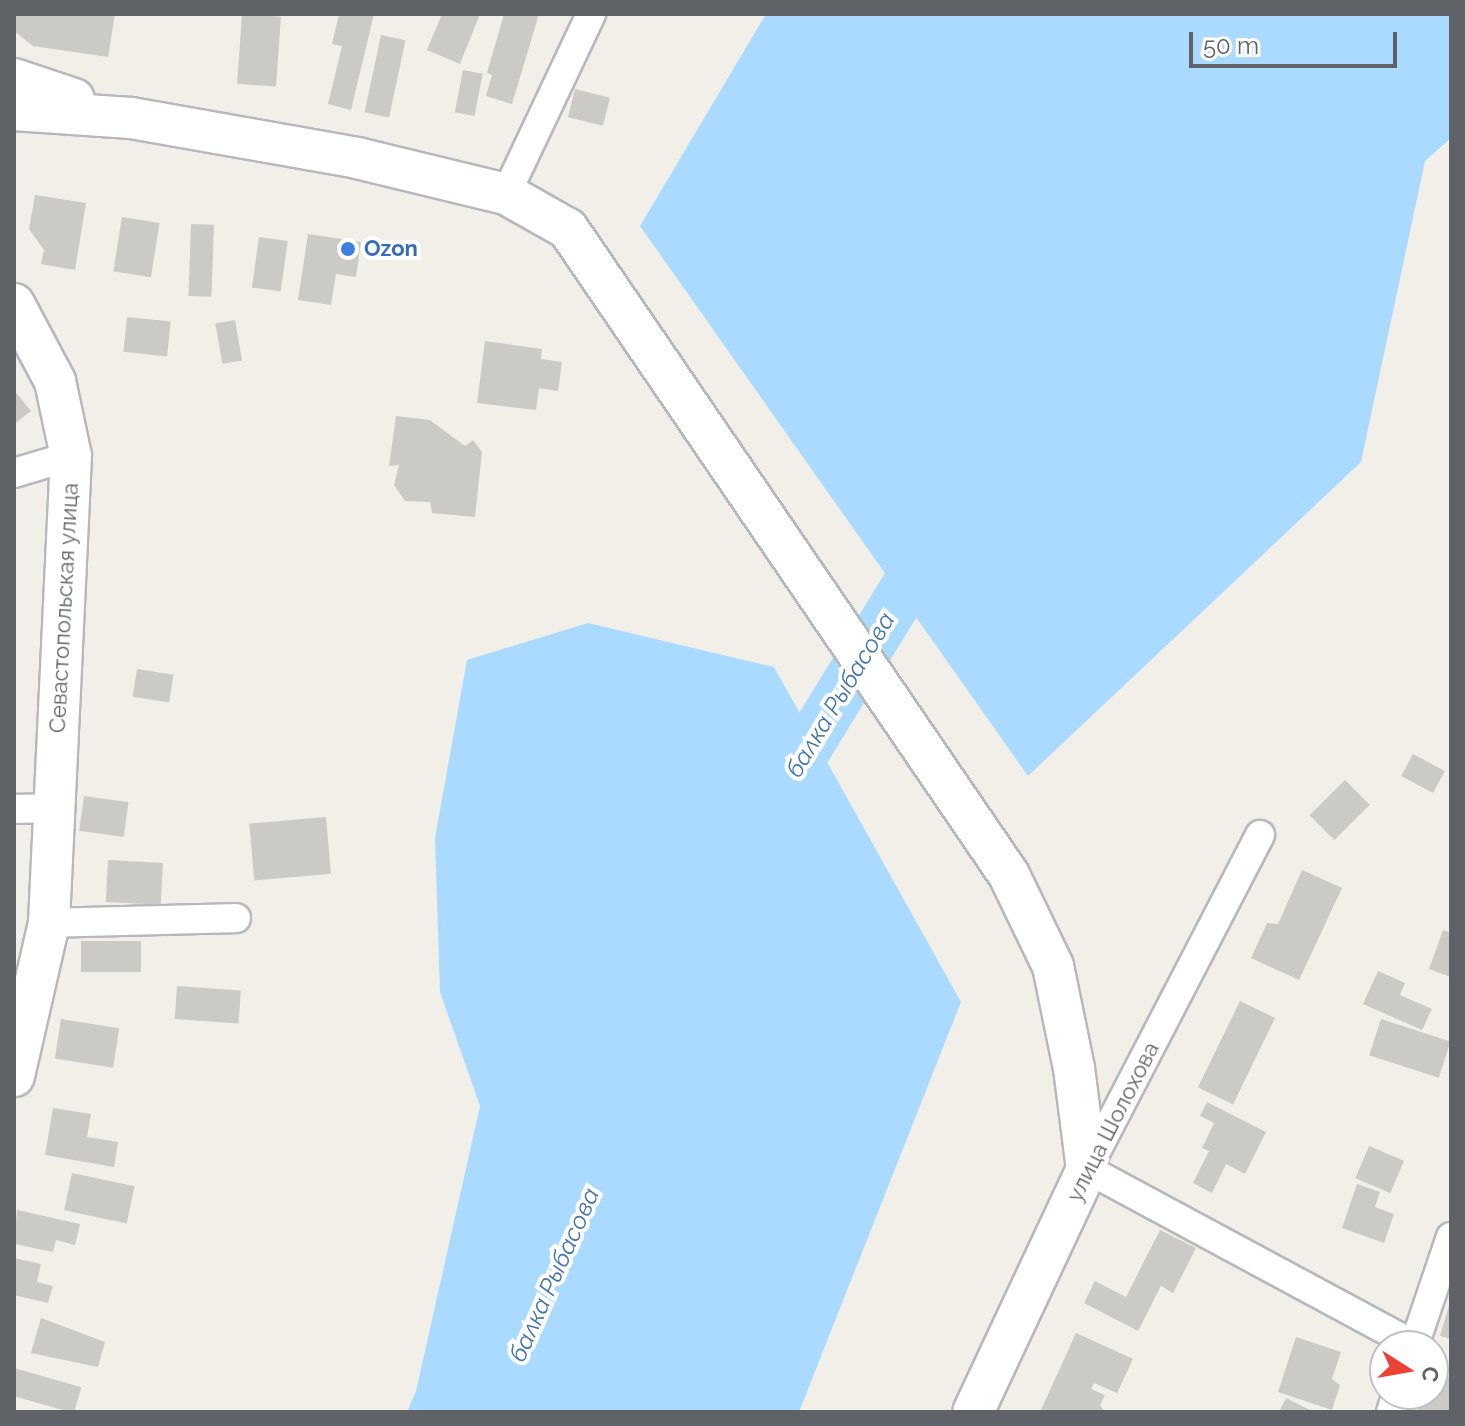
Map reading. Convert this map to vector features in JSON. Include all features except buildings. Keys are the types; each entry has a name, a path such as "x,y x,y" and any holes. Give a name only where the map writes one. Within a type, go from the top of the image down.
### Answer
{"main road":[{"path":"14,79 131,118"},
{"path":"14,110 131,118 357,158 506,194 568,229 1009,875 1053,966 1074,1068 1087,1169"},
{"name":"Севастопольская улица","path":"14,304 55,381 71,456 49,923 14,1076"},
{"name":"улица Шолохова","path":"973,1412 1087,1169"}],"street":[{"path":"506,194 591,14"},
{"path":"14,473 71,456"},
{"path":"14,809 55,808"},
{"name":"улица Шолохова","path":"1087,1169 1260,835"},
{"path":"49,923 236,918"},
{"path":"1087,1169 1384,1330"},
{"path":"1419,1330 1451,1237"}],"water":[{"path":"766,14 1451,14 1451,138 1425,161 1361,462 1028,776 640,226"},
{"path":"588,623 774,667 961,1002 799,1412 407,1412 416,1391 480,1106 440,992 435,838 467,660"}],"waterway":[{"name":"балка Рыбасова","path":"777,797 936,538"}],"place":[{"name":"Ozon","path":"348,249"}]}
